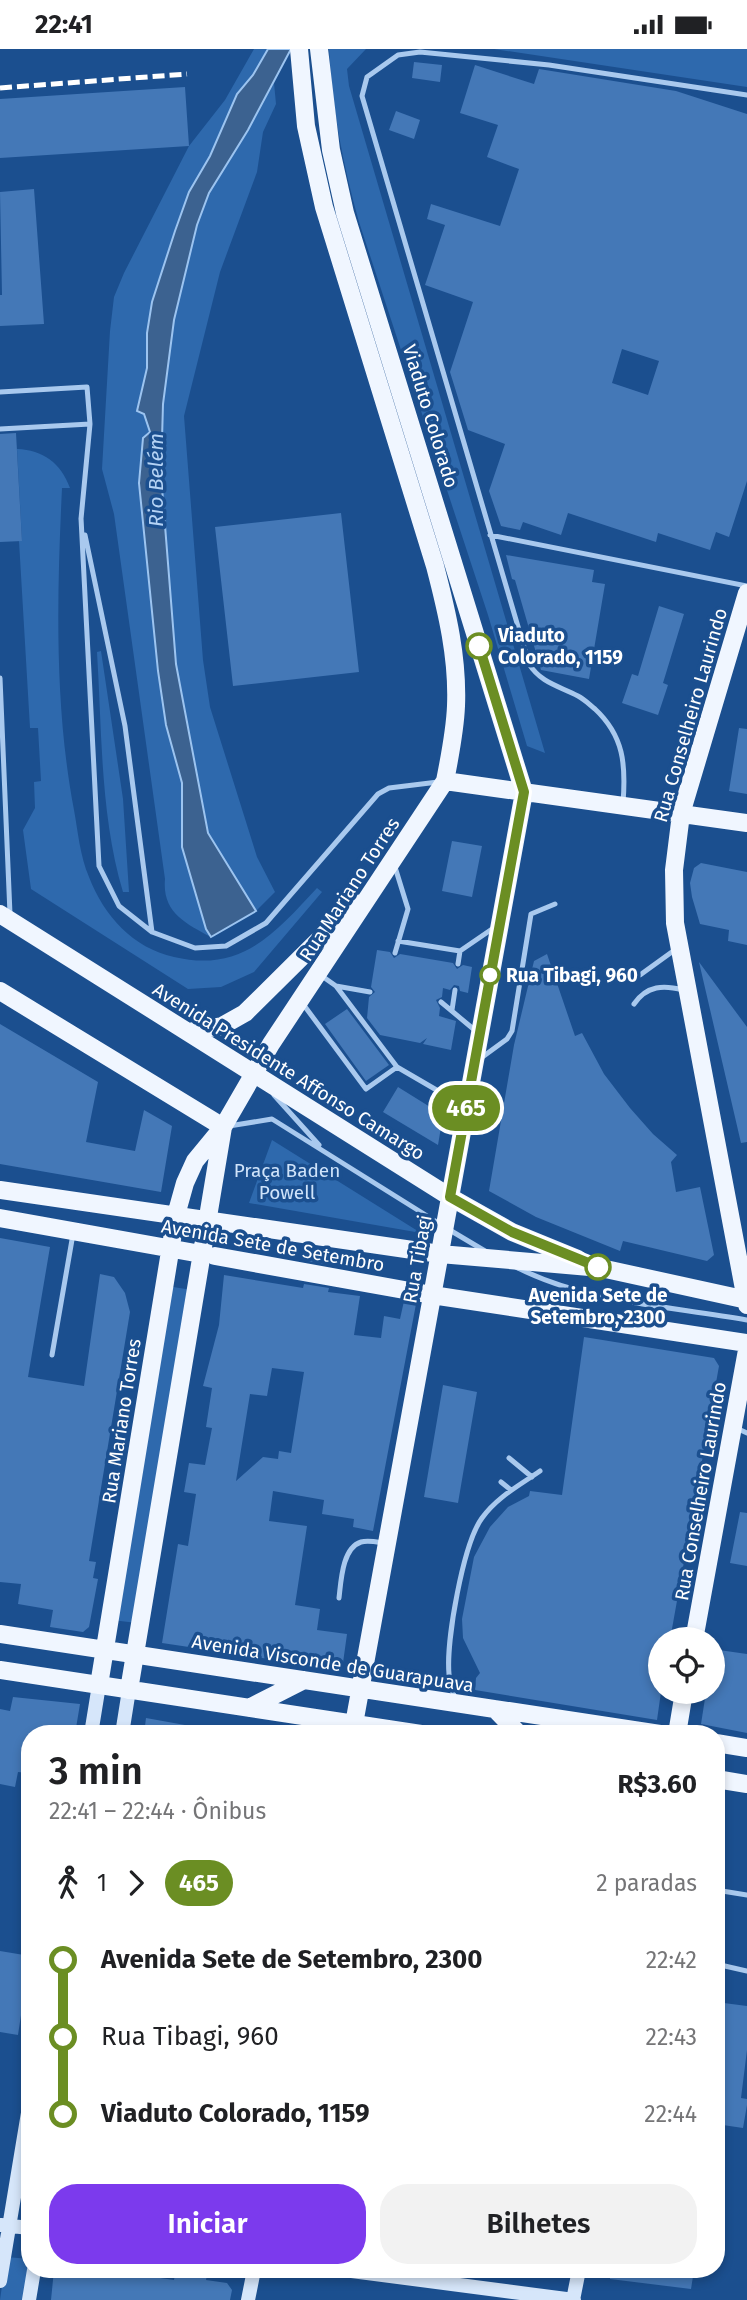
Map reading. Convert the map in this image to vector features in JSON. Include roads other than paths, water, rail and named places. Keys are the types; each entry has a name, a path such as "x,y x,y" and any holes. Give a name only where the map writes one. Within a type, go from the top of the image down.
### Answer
{"main road":[{"path":"299,49 303,107 317,182 435,566 449,621 457,689 453,737 445,781 747,823"},
{"name":"Viaduto Colorado","path":"319,49 325,116 337,182 524,792"},
{"name":"Rua Conselheiro Laurindo","path":"747,593 681,814 676,839 673,895 678,947 747,1305"},
{"name":"Rua Mariano Torres","path":"92,1725 176,1215 185,1183 195,1161 223,1127 254,1073 445,781"},
{"name":"Rua Tibagi","path":"354,1725 524,792"},
{"path":"188,1032 222,1026 245,1013 388,868"},
{"name":"Avenida Presidente Affonso Camargo","path":"6,917 450,1197 512,1232 601,1268"},
{"path":"0,991 223,1127"},
{"name":"Rua Mariano Torres","path":"123,1725 208,1255 207,1220 223,1127"},
{"name":"Avenida Sete de Setembro","path":"0,1189 440,1254 601,1268 747,1300"},
{"name":"Avenida Sete de Setembro","path":"0,1218 432,1295 747,1343"},
{"name":"Rua Conselheiro Laurindo","path":"697,1627 740,1430 747,1350"},
{"name":"Avenida Visconde de Guarapuava","path":"0,1634 601,1725"},
{"path":"0,1670 248,1708 333,1725"},
{"path":"248,1708 304,1680"},
{"path":"678,1725 682,1704"},
{"path":"495,1709 510,1725"},
{"path":"725,1744 747,1748"},
{"path":"725,1780 747,1784"},
{"path":"0,2281 5,2225 21,2146"},
{"path":"29,2300 33,2278"},
{"path":"248,2300 252,2278"},
{"path":"405,2278 573,2300 577,2278"}],"lane":[{"path":"623,806 623,756 610,723 581,697 545,682 535,674 529,664 362,96 368,77 398,55 421,52 549,65 747,95"},
{"path":"0,392 87,387 90,424 81,518 99,866 119,906 152,932 195,949 226,946 266,923 378,794 389,788 445,781"},
{"path":"0,429 90,424"},
{"path":"81,518 125,726 152,932"},
{"path":"490,535 747,586"},
{"path":"0,678 6,917"},
{"path":"388,868 408,909 395,953"},
{"path":"474,1064 507,1039 512,1031 531,914 555,904"},
{"path":"398,941 460,951 500,924"},
{"path":"622,973 640,975 678,947"},
{"path":"458,964 460,951"},
{"path":"319,974 336,986 397,1067 466,1107"},
{"path":"634,1004 640,995 664,985 686,991"},
{"path":"336,986 370,992"},
{"path":"452,1010 454,990"},
{"path":"301,1002 366,1089 397,1067"},
{"path":"441,1002 480,1034"},
{"path":"254,1073 323,1150"},
{"path":"223,1127 272,1119 444,1227 497,1258 549,1282 573,1289 747,1320"},
{"path":"52,1355 74,1231"},
{"path":"509,1458 532,1477"},
{"path":"457,1703 449,1675 450,1650 464,1557 482,1518 493,1505 540,1471"},
{"path":"501,1482 511,1490"},
{"path":"339,1598 345,1563 353,1546 363,1541 387,1543"},
{"path":"725,1891 747,1895"},
{"path":"725,1966 747,1971"}],"water":[{"name":"Rio Belém","path":"268,49 291,49 248,130 209,193 197,225 174,320 163,404 161,475 176,664 208,833 256,911 211,937 206,929 182,847 182,783 166,725 158,671 139,483 143,438 150,432 144,414 137,411 147,368 147,333 152,302 189,192 210,156 237,94 253,75"}],"railway":[{"path":"0,88 187,74"}],"place":[{"name":"Viaduto Colorado, 1159","path":"479,646"},
{"name":"Rua Tibagi, 960","path":"490,975"},
{"name":"Avenida Sete de Setembro, 2300","path":"598,1267"}],"park label":[{"name":"Praça Baden Powell","path":"287,1181"}]}
